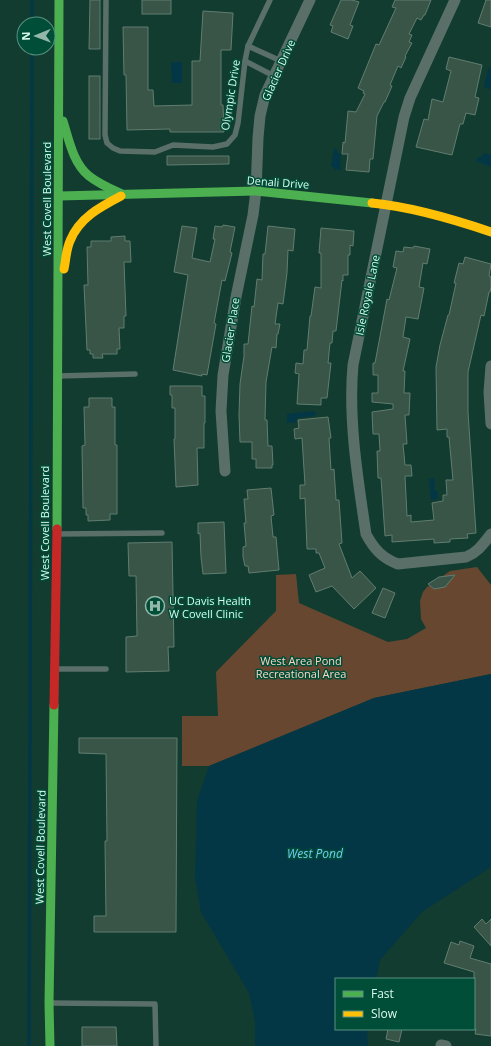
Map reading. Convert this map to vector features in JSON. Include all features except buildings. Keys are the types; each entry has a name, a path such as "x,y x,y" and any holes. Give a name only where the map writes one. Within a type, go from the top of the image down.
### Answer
{"main road":[{"name":"West Covell Boulevard","path":"50,1046 49,1003 57,534 56,376 59,0"},
{"path":"58,106 74,155 81,169 90,177 123,195"},
{"name":"Denali Drive","path":"58,196 256,191 386,204 451,218 491,232"},
{"path":"57,304 70,241 80,222 92,212 123,195"}],"street":[{"name":"Glacier Drive","path":"256,191 260,116 265,95 310,0"},
{"name":"Isle Royale Lane","path":"455,0 410,98 404,117 353,365 351,386 352,412 366,534 379,553 388,560 398,564 466,557 474,554 491,534"},
{"name":"Glacier Place","path":"225,471 221,411 223,375 236,297 253,215 256,191"},
{"path":"491,366 489,392 491,424"}],"lane":[{"name":"Olympic Drive","path":"106,0 105,135 107,143 120,151 155,152 173,145 213,147 227,144 235,135 238,123 248,46 270,0"},
{"path":"248,46 281,61"},
{"path":"245,61 274,76"},
{"path":"56,376 135,374"},
{"path":"57,534 162,533"},
{"path":"54,669 106,669"},
{"path":"49,1003 155,1004 156,1046"}],"green space":[{"name":"West Area Pond Recreational Area","path":"477,567 491,585 491,674 374,698 209,766 182,766 182,716 218,716 216,672 276,611 276,575 296,574 299,603 388,642 407,639 426,628 421,619 420,601 423,592 427,587 450,571"}],"water":[{"path":"171,62 182,62 182,83 172,83"},
{"path":"489,67 491,68 491,89 484,87"},
{"path":"334,148 337,149 337,153 341,153 341,170 331,167"},
{"path":"484,153 491,155 491,167 476,161 478,157 481,157"},
{"path":"314,411 316,413 315,416 297,418 296,422 287,423 287,414"},
{"path":"434,478 435,491 438,491 438,499 431,500 429,479"},
{"name":"West Pond","path":"491,674 491,867 422,912 380,960 376,978 335,978 335,1030 367,1030 368,1046 255,1046 255,1021 249,993 201,912 195,878 197,801 209,766 374,698"}],"waterway":[{"path":"32,0 32,16"},
{"path":"29,1046 32,56"}],"traffic: fast":[{"path":"57,529 59,0"},
{"path":"63,121 72,151 79,165 89,176 122,194"},
{"path":"59,196 256,191 372,203"},
{"path":"50,1046 49,1003 54,705"}],"traffic: slow":[{"path":"64,269 69,244 79,226 91,214 105,204 121,196"},
{"path":"372,203 403,207 433,214 491,232"}],"traffic: jam":[{"path":"54,705 57,529"}],"place":[{"name":"UC Davis Health W Covell Clinic","path":"155,606"}]}
